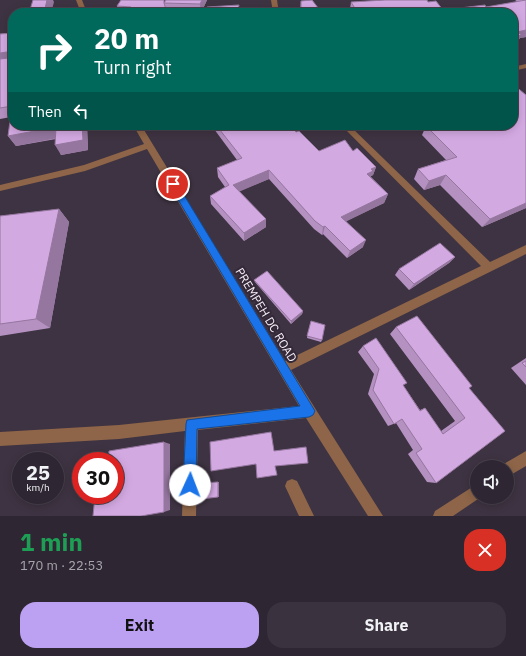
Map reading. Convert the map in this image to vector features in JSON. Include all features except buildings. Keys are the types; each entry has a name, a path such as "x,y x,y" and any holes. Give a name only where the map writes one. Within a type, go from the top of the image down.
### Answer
{"street":[{"name":"PREMPEH DC ROAD","path":"140,130 309,411 376,516"},
{"path":"350,130 488,266"},
{"path":"0,188 86,168 149,145"},
{"path":"283,368 488,266 526,249"},
{"path":"0,439 119,432 309,411"},
{"path":"189,516 192,424"},
{"path":"514,466 526,458"},
{"path":"292,486 307,516"},
{"path":"440,516 470,496"}],"route":[{"path":"173,184 309,411 192,424 190,485"}]}
